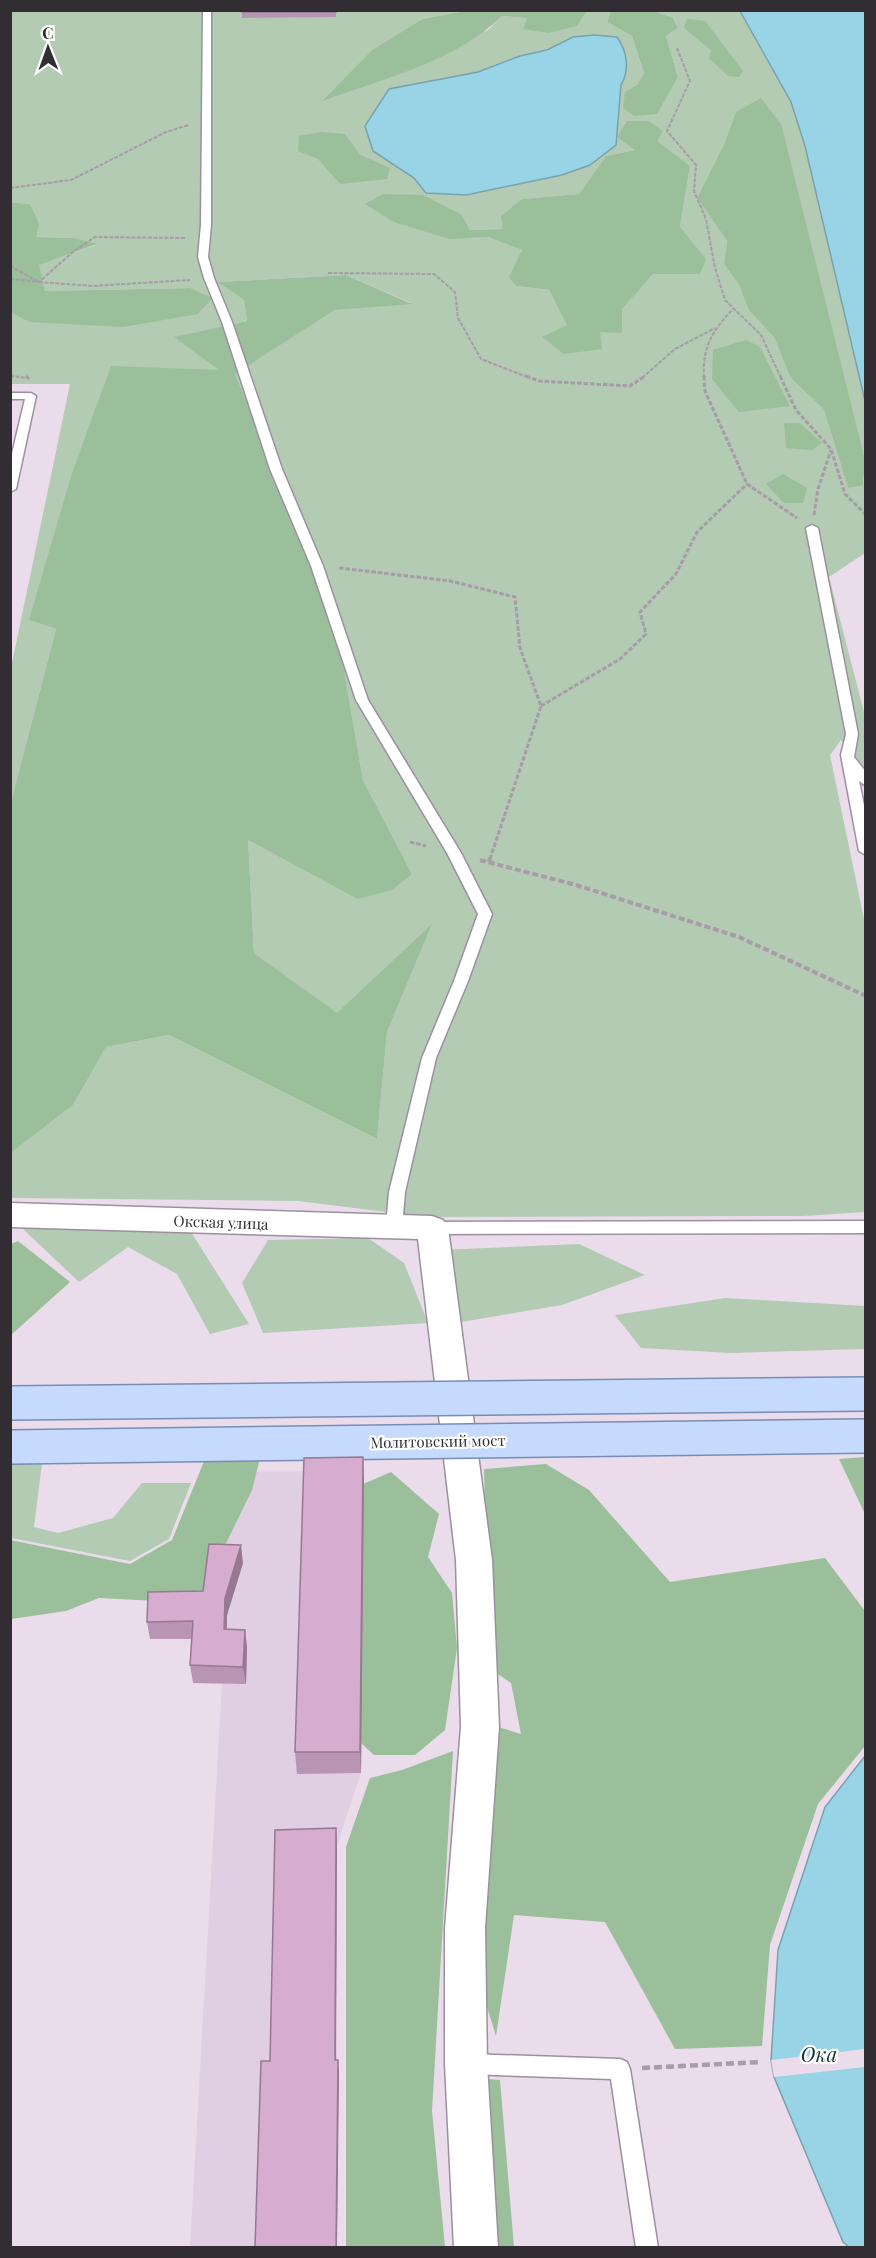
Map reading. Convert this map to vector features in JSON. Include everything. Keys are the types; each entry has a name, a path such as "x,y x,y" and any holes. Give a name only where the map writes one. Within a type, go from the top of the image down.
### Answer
{"main road":[{"path":"10,1403 866,1394"},
{"name":"Молитовский мост","path":"10,1447 866,1436"}],"street":[{"name":"Окская улица","path":"10,1215 432,1228"},
{"path":"432,1228 474,1560 480,1727 465,1928 466,2064 476,2247"}],"lane":[{"path":"207,10 208,119 206,225 203,238 203,258 209,278 227,322 276,469 317,566 362,700 454,853 485,914 461,981 429,1058 397,1192 394,1227"},
{"path":"10,396 31,396 11,481"},
{"path":"812,528 852,734 847,755 866,851"},
{"path":"847,755 866,782"},
{"path":"432,1228 866,1227"},
{"path":"466,2064 507,2067 620,2068 647,2247"}],"path":[{"path":"677,48 690,81 667,131 696,165 694,190 706,219 715,268 725,300 761,335 796,410 831,449 845,494 866,515"},
{"path":"10,188 70,180 166,132 208,119"},
{"path":"39,282 74,251 95,237 203,238"},
{"path":"10,266 39,282"},
{"path":"328,273 434,274 455,292 458,318 481,359 539,381 630,386 651,372 675,349 715,328 734,308"},
{"path":"10,279 92,286 209,278"},
{"path":"715,328 703,359 705,391 747,484 812,528 818,489 831,449"},
{"path":"541,706 620,659 646,634 640,612 676,574 697,532 747,484"},
{"path":"317,566 420,576 480,586 515,597 520,648 541,706 489,862"},
{"path":"410,842 576,885 739,937 866,996"},
{"path":"620,2068 761,2062"}],"shaded area":[{"path":"364,1471 361,1773 337,1845 336,2047 339,2075 337,2247 190,2247 222,1684 193,1683 195,1639 150,1639 223,1472"}],"green space":[{"path":"11,11 465,11 422,19 372,50 323,100 488,30 502,16 527,18 523,29 577,26 587,11 611,11 607,22 632,36 644,73 637,85 678,77 666,36 678,28 673,18 654,11 740,11 791,102 805,146 865,401 865,459 782,126 736,112 724,144 697,198 727,241 724,264 739,285 749,311 774,337 790,377 824,410 848,488 863,486 865,461 865,553 829,577 865,716 865,768 841,740 830,755 865,924 865,1212 803,1216 427,1217 298,1201 11,1198 11,1153 73,1105 106,1047 169,1035 377,1139 387,1032 431,926 337,1014 254,953 248,840 357,899 412,874 363,780 336,624 234,374 335,310 411,303 346,275 219,282 244,300 247,321 175,337 221,370 29,620 56,629 11,802 11,668 70,384 11,384 11,313 29,322 190,288 45,291 38,265 96,245 74,238 36,237 30,204 11,202","holes":["574,37 617,37 623,48 626,67 621,85 616,145 562,175 517,184 426,193 414,178 373,151 365,126 389,89 478,72 520,56 547,50","345,134 361,155 390,169 340,184 318,158","635,150 690,166 680,227 700,274 653,274 600,332 543,337 568,325 549,290 516,286 522,250 488,237 448,238 462,215 470,230 504,229 522,199 579,194 606,156"]},
{"path":"465,11 587,11 577,26 548,33 523,29 527,18 502,16 462,46 440,57 393,77 322,101 372,50 422,19"},
{"path":"611,11 654,11 673,18 678,28 666,36 678,77 657,114 634,116 623,108 625,92 637,85 644,73 632,36 607,22"},
{"path":"687,19 705,21 743,71 739,77 728,76 709,58 711,50 684,28"},
{"path":"761,98 782,126 865,459 863,486 848,488 824,410 790,377 774,337 749,311 739,285 724,264 727,241 697,198 724,144 736,112"},
{"path":"627,121 648,121 663,131 657,141 690,166 680,227 706,259 700,274 653,274 622,309 622,333 600,332 602,349 564,354 542,337 567,325 549,290 516,286 509,277 522,250 488,237 449,239 394,222 365,204 383,194 423,195 462,215 470,230 503,229 501,216 522,199 579,194 606,156 635,150 617,137"},
{"path":"321,132 345,134 361,155 390,168 387,179 340,184 318,159 298,151 299,136"},
{"path":"10,202 30,204 39,224 36,237 74,238 97,244 39,265 45,291 190,288 212,298 198,314 123,327 29,322 11,313"},
{"path":"346,275 412,304 335,310 235,374 336,624 363,780 412,874 392,890 357,899 248,840 254,953 337,1013 432,924 387,1032 377,1139 169,1035 106,1047 73,1105 11,1153 11,802 56,629 29,620 72,473 111,366 219,370 174,337 247,321 244,300 218,282"},
{"path":"746,340 760,347 790,406 739,412 712,379 713,350"},
{"path":"784,423 800,423 822,443 812,450 786,448"},
{"path":"783,474 807,488 803,503 784,503 766,484"},
{"path":"125,1227 191,1232 249,1324 210,1334 177,1274 128,1247 79,1282 23,1229"},
{"path":"368,1238 404,1263 428,1323 263,1333 242,1283 268,1240"},
{"path":"18,1241 70,1282 11,1335 11,1244"},
{"path":"579,1244 645,1275 562,1305 455,1323 440,1250"},
{"path":"725,1298 865,1306 865,1349 731,1353 641,1348 615,1315"},
{"path":"43,1455 34,1527 58,1533 113,1518 142,1483 191,1483 169,1539 130,1561 11,1538 10,1456"},
{"path":"866,1457 865,1514 839,1459"},
{"path":"260,1458 252,1490 197,1603 99,1598 66,1611 11,1619 10,1540 130,1564 172,1540 205,1459"},
{"path":"546,1464 589,1490 670,1582 825,1558 865,1611 865,1746 818,1804 770,1945 762,2046 675,2049 605,1922 514,1915 496,2036 473,1961 492,1725 521,1734 511,1683 489,1668 484,1469"},
{"path":"391,1472 439,1514 428,1557 452,1593 457,1648 445,1730 415,1755 374,1755 333,1717 349,1490"},
{"path":"453,1751 432,2111 445,2247 346,2247 346,1847 370,1778 402,1770"},
{"path":"475,2078 500,2080 514,2247 484,2247"}],"water":[{"path":"740,11 865,11 865,401 805,146 791,102"},
{"path":"594,35 617,37 625,54 626,73 621,85 616,145 590,165 562,175 466,195 426,193 414,178 373,151 365,126 389,89 478,72 520,56 547,50 573,37"},
{"name":"Ока","path":"865,1756 865,2247 849,2247 843,2242 774,2077 771,2060 778,1950 825,1807"}],"pier":[{"path":"865,2049 865,2067 774,2077 771,2060"}],"building":[{"path":"242,10 336,10 336,12 242,12"},
{"path":"363,1457 360,1752 295,1752 304,1458"},
{"path":"209,1544 241,1545 225,1598 224,1629 245,1630 243,1667 190,1665 193,1621 147,1622 148,1592 203,1591"},
{"path":"336,1828 335,2060 338,2060 336,2247 255,2247 261,2061 270,2061 275,1830"}],"tram line":[{"path":"10,1418 866,1407"},
{"path":"10,1432 866,1421"}]}
